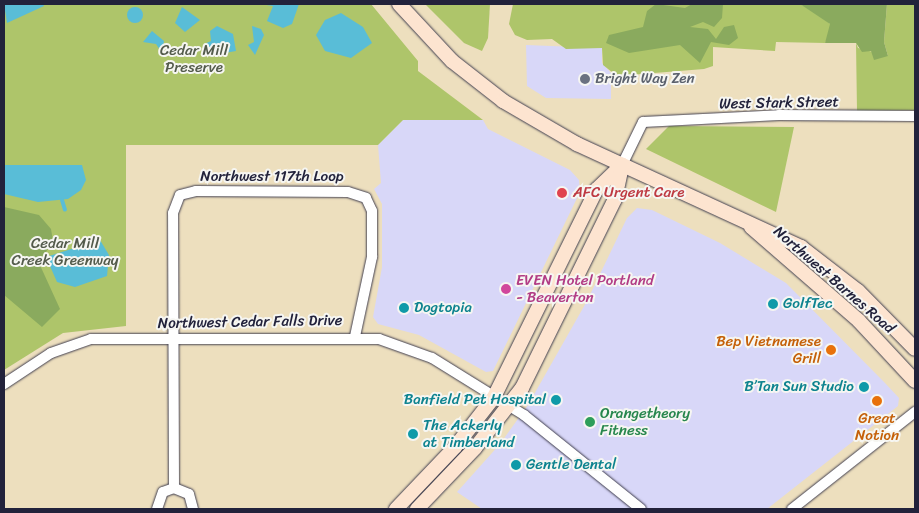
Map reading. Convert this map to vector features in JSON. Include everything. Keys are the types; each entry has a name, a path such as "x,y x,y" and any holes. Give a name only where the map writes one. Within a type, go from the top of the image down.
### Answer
{"main road":[{"name":"Northwest Barnes Road","path":"398,4 452,61 503,101 553,132 751,227 801,247 840,276 915,348"},
{"path":"396,509 455,447 494,396 597,190 622,165"},
{"path":"417,509 509,406 535,365 615,199 622,165"},
{"name":"Northwest Barnes Road","path":"751,227 859,321 915,380"}],"street":[{"name":"West Stark Street","path":"622,165 643,122 779,115 915,116"},
{"name":"Northwest 117th Loop","path":"174,488 174,204 180,195 196,191 348,192 366,198 372,211 372,258 355,336"},
{"name":"Northwest Cedar Falls Drive","path":"4,384 51,354 81,341 355,336 418,351 509,406"},
{"path":"509,406 641,509"},
{"path":"792,509 915,412"},
{"path":"157,509 163,492 174,488 189,494 193,509"}],"shaded area":[{"path":"526,45 602,48 602,63 611,73 611,99 546,98 527,86"},
{"path":"403,120 483,120 488,129 570,170 579,180 580,192 493,371 486,372 419,335 378,324 373,317 382,267 382,204 374,189 381,183 378,145"},
{"path":"637,208 652,210 720,243 786,283 899,398 898,406 767,509 482,509 457,492 500,444 528,405 587,301 627,218"}],"green space":[{"path":"4,4 371,4 418,61 418,71 483,120 403,120 378,145 126,145 126,326 63,333 4,370"},
{"path":"425,4 490,4 488,38 482,51 464,43"},
{"path":"513,4 800,4 822,15 830,24 830,34 825,43 776,42 775,51 713,47 713,66 704,69 617,76 603,65 602,48 566,49 552,39 527,40 515,35 509,24"},
{"path":"656,4 685,8 692,4 723,4 722,18 714,27 703,22 690,27 708,29 716,39 724,27 734,25 738,38 729,45 711,42 700,63 680,45 629,53 606,43 609,35 643,27 647,11"},
{"path":"800,4 887,4 884,42 888,56 874,60 871,51 862,52 856,43 825,43 830,24"},
{"path":"887,4 915,4 915,110 857,111 856,43 858,48 888,56 884,42"},
{"path":"669,126 794,127 776,212 646,149"},
{"path":"4,207 39,215 51,229 53,241 39,263 60,309 42,327 4,295"}],"water":[{"path":"4,4 43,4 44,6 7,23"},
{"path":"260,4 299,4 292,24 283,28 267,21 273,6"},
{"path":"135,7 143,15 135,23 127,15"},
{"path":"182,7 200,20 185,32 175,23"},
{"path":"341,13 363,27 372,43 351,58 325,51 316,35 325,20"},
{"path":"217,26 233,34 236,51 219,54 204,44 211,41 210,31"},
{"path":"252,26 261,29 264,35 255,55 248,45 254,42"},
{"path":"152,31 164,41 162,53 156,44 143,42"},
{"path":"4,165 82,165 86,180 81,190 68,199 38,202 4,194"},
{"path":"100,240 109,255 107,276 75,287 57,282 46,257"}],"waterway":[{"path":"62,200 65,210"}],"place":[{"name":"Bright Way Zen","path":"585,79"},
{"name":"AFC Urgent Care","path":"562,193"},
{"name":"EVEN Hotel Portland - Beaverton","path":"506,289"},
{"name":"GolfTec","path":"773,304"},
{"name":"Dogtopia","path":"404,308"},
{"name":"Bep Vietnamese Grill","path":"831,350"},
{"name":"B’Tan Sun Studio","path":"864,387"},
{"name":"Banfield Pet Hospital","path":"556,400"},
{"name":"Great Notion","path":"877,401"},
{"name":"Orangetheory Fitness","path":"590,422"},
{"name":"The Ackerly at Timberland","path":"413,434"},
{"name":"Gentle Dental","path":"516,465"}],"park label":[{"name":"Cedar Mill Preserve","path":"194,58"},
{"name":"Cedar Mill Creek Greenway","path":"65,252"}]}
